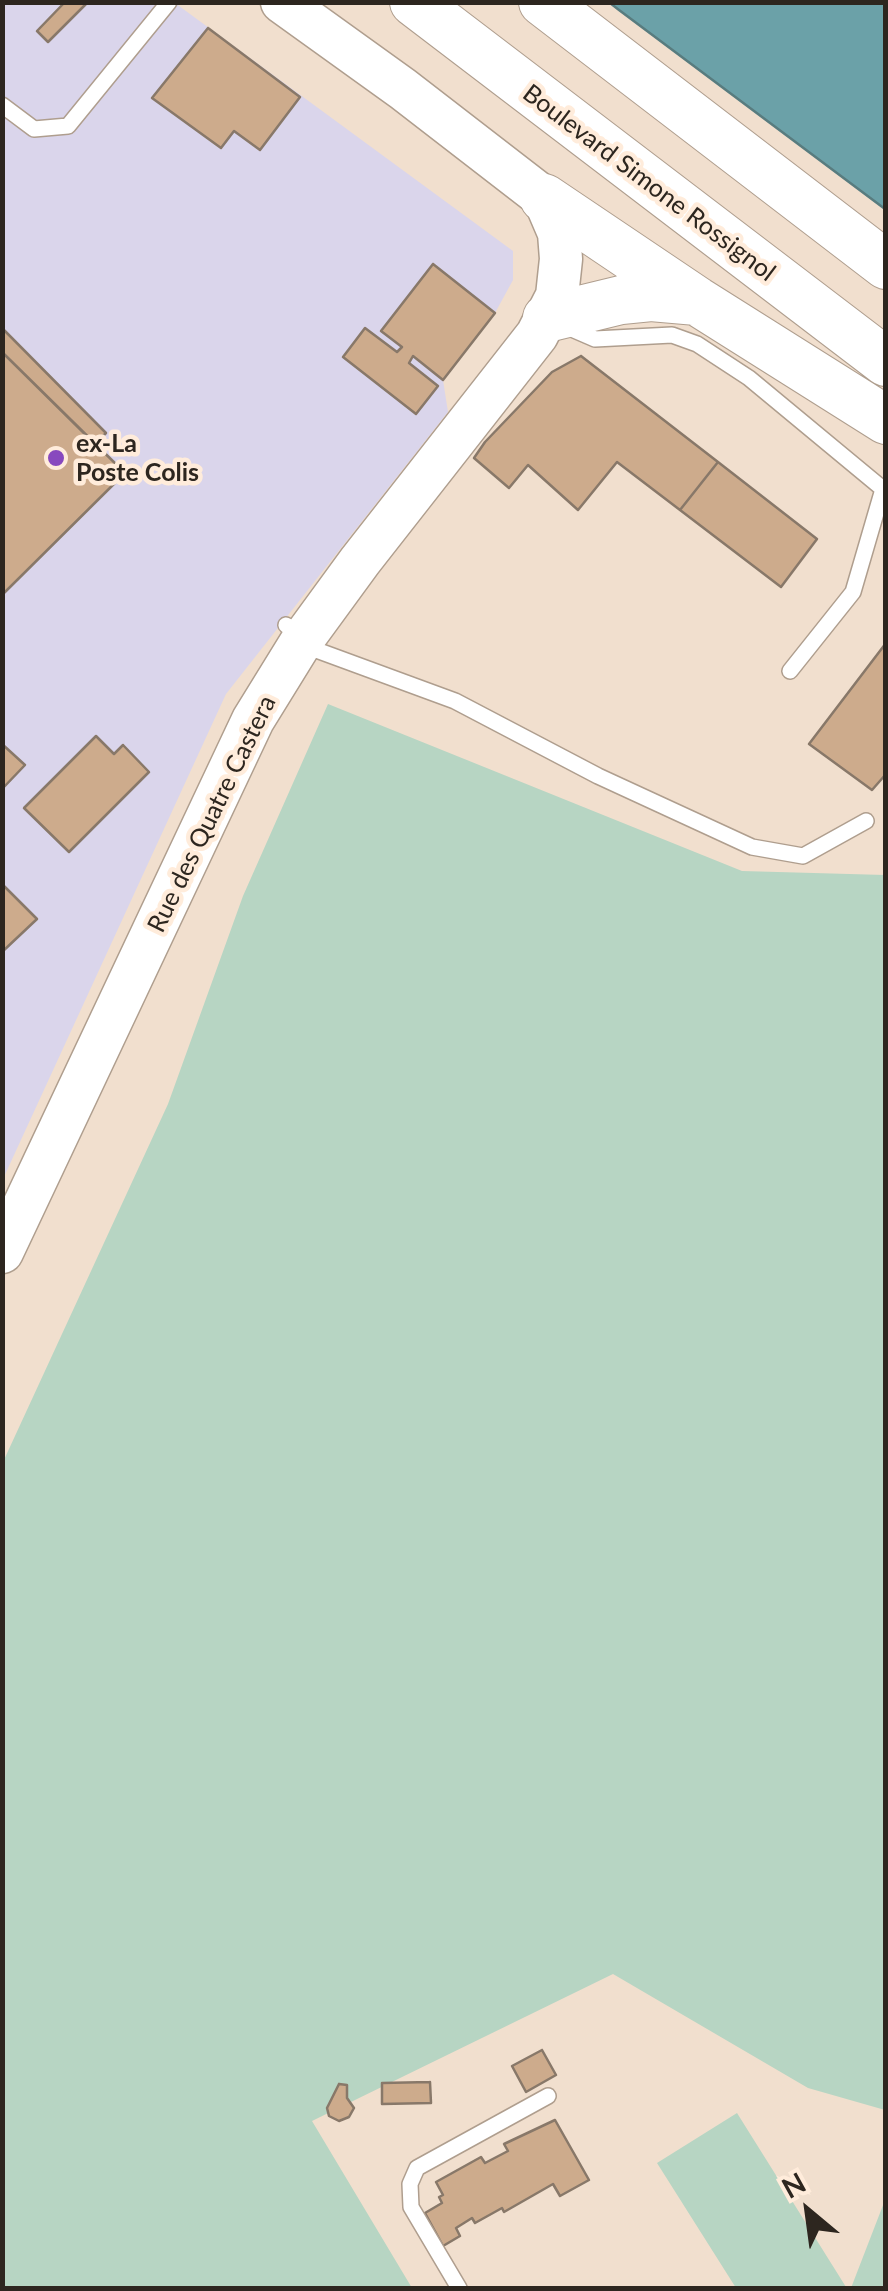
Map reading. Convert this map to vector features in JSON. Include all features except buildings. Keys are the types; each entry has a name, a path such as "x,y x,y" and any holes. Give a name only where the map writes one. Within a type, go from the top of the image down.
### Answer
{"main road":[{"name":"Boulevard Simone Rossignol","path":"414,2 886,362"},
{"path":"543,2 886,266"},
{"path":"544,198 698,302 886,420"},
{"path":"547,318 621,300 651,297 698,302"}],"street":[{"path":"282,2 544,198"},
{"name":"Rue des Quatre Castera","path":"2,1252 294,632 547,318 557,296 561,258 559,233 544,198"}],"lane":[{"path":"2,106 34,130 68,126 169,2"},
{"path":"547,318 595,340 672,335 697,344 749,378 883,488 854,592 790,671"},
{"path":"294,632 319,651 455,701 598,776 752,847 804,856 866,821"},
{"path":"459,2288 411,2207 410,2184 417,2168 548,2096"}],"shaded area":[{"path":"3,3 175,3 513,251 513,280 495,313 443,380 448,412 226,694 3,1179"}],"green space":[{"path":"328,704 742,871 885,875 885,2110 808,2088 613,1974 312,2121 412,2288 3,2288 3,1462 168,1104 243,896"},
{"path":"737,2113 846,2287 736,2288 657,2163"},
{"path":"885,2200 885,2288 851,2288"}],"water":[{"path":"610,3 885,3 885,209 619,10"}],"place":[{"name":"ex-La Poste Colis","path":"56,458"}]}
